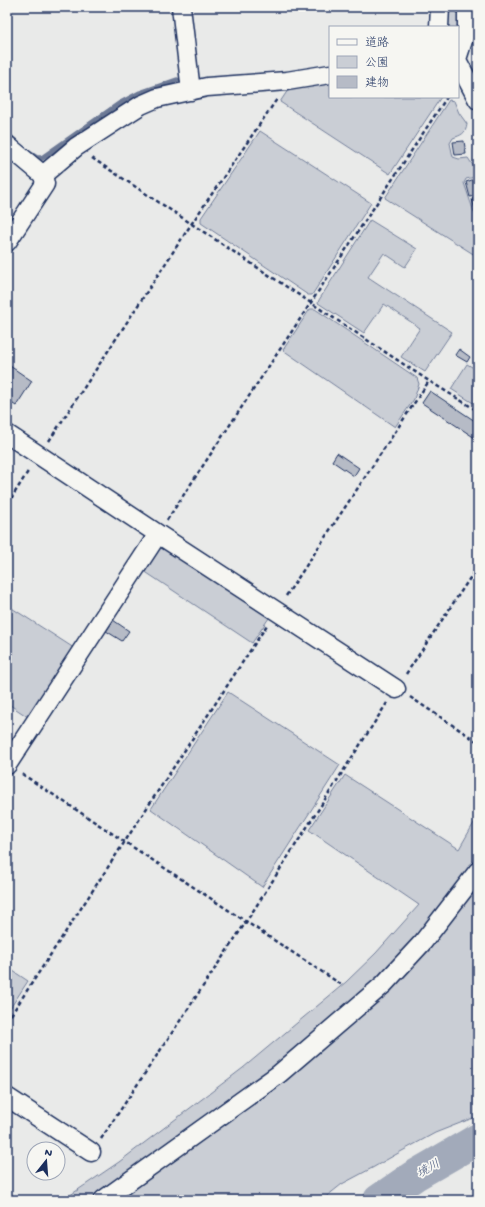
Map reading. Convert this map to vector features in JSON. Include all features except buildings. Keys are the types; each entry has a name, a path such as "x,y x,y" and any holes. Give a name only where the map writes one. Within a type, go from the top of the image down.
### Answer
{"street":[{"path":"181,7 191,91"},
{"path":"439,26 440,7"},
{"path":"459,53 467,28 467,7"},
{"path":"459,64 478,100"},
{"path":"43,175 76,147 141,105 158,98 207,87 287,81 329,74"},
{"path":"7,145 43,175 45,184 7,242"},
{"path":"7,434 396,689"},
{"path":"7,765 158,534"},
{"path":"103,1200 279,1074 384,984 423,942 478,871"},
{"path":"7,1097 91,1152"}],"path":[{"path":"7,505 287,81"},
{"path":"158,534 446,98"},
{"path":"76,147 478,412"},
{"path":"7,1021 429,381"},
{"path":"91,1152 246,922 396,689 478,566"},
{"path":"396,689 478,742"},
{"path":"7,765 342,985"}],"green space":[{"path":"447,7 462,7 458,26 446,26"},
{"path":"329,81 329,98 440,98 390,174 280,102 290,87"},
{"path":"449,100 454,101 459,113 467,124 464,132 453,138 450,143 453,157 459,159 468,158 474,167 476,175 475,177 466,179 464,183 475,215 478,216 478,257 385,198"},
{"path":"260,131 371,203 312,295 308,295 201,223 201,218"},
{"path":"370,220 417,249 405,267 384,253 368,277 452,332 425,372 401,357 420,328 384,304 364,333 318,303"},
{"path":"310,309 315,309 417,378 419,384 414,399 395,427 283,350"},
{"path":"467,364 477,370 478,369 478,406 451,389"},
{"path":"158,543 271,615 252,643 141,569"},
{"path":"7,605 77,650 31,719 7,703"},
{"path":"228,692 340,765 262,887 151,809"},
{"path":"345,775 459,849 478,816 478,862 396,965 274,1072 165,1149 89,1200 63,1200 119,1162 243,1068 346,982 376,953 419,905 309,830"},
{"path":"478,884 478,1116 435,1133 342,1184 322,1200 112,1200 402,976 457,913"},
{"path":"7,967 28,981 7,1013"}],"waterway":[{"path":"29,153 37,158 42,158 119,104 140,93 177,80"},
{"path":"7,134 15,141"},
{"name":"境川","path":"379,1200 414,1176 478,1139"}]}
